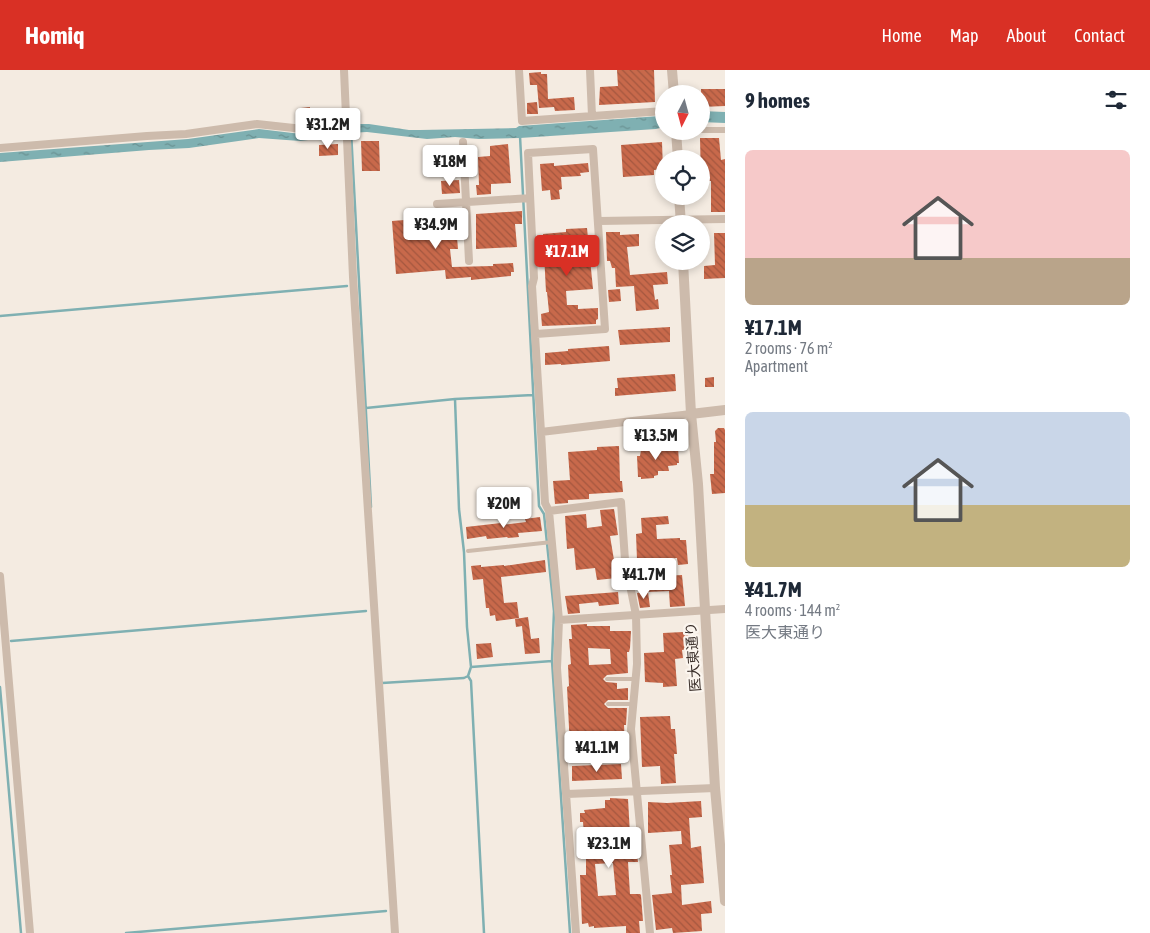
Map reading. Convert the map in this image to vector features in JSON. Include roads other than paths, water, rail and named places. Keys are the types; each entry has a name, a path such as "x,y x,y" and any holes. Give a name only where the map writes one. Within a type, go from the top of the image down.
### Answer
{"street":[{"path":"344,70 345,127 360,395 395,933"},
{"path":"519,70 522,120 655,112"},
{"path":"590,70 592,116"},
{"path":"672,70 673,85"},
{"path":"0,148 186,134 257,124 304,129 345,127"},
{"path":"710,130 725,130"},
{"path":"464,142 469,261"},
{"path":"536,334 605,329 593,149 528,153 526,199 534,278 532,286 545,503 548,511 548,543 559,620 557,668 576,933"},
{"path":"437,204 526,199"},
{"path":"710,220 725,219"},
{"path":"598,221 655,222"},
{"name":"医大東通り","path":"683,270 691,414 698,484 704,610 720,788 725,900"},
{"path":"541,432 725,410"},
{"path":"548,511 621,502 625,560 636,615 638,664 631,729 650,933"},
{"path":"0,576 30,933"},
{"path":"559,620 725,609"},
{"path":"567,794 720,788"}],"lane":[{"path":"468,551 548,543"},
{"path":"607,679 636,679"},
{"path":"608,704 634,704"}],"water":[{"path":"710,111 725,112 725,123 710,122"},
{"path":"655,116 655,129 520,138 479,139 455,137 427,139 367,132 349,133 349,124 369,124 409,130 516,128 519,126"},
{"path":"341,127 342,136 300,141 259,138 189,148 0,162 0,153 188,139 259,129 301,134"}],"waterway":[{"path":"351,131 371,507"},
{"path":"520,136 539,506 544,514 554,611 552,661 570,933"},
{"path":"0,316 347,286"},
{"path":"366,408 455,399 533,395"},
{"path":"455,399 459,509 464,552 467,627 471,667"},
{"path":"11,641 366,611"},
{"path":"382,683 464,678 468,676 471,667 552,661"},
{"path":"468,676 471,681 484,933"},
{"path":"0,687 21,933"},
{"path":"126,933 386,911"}]}
